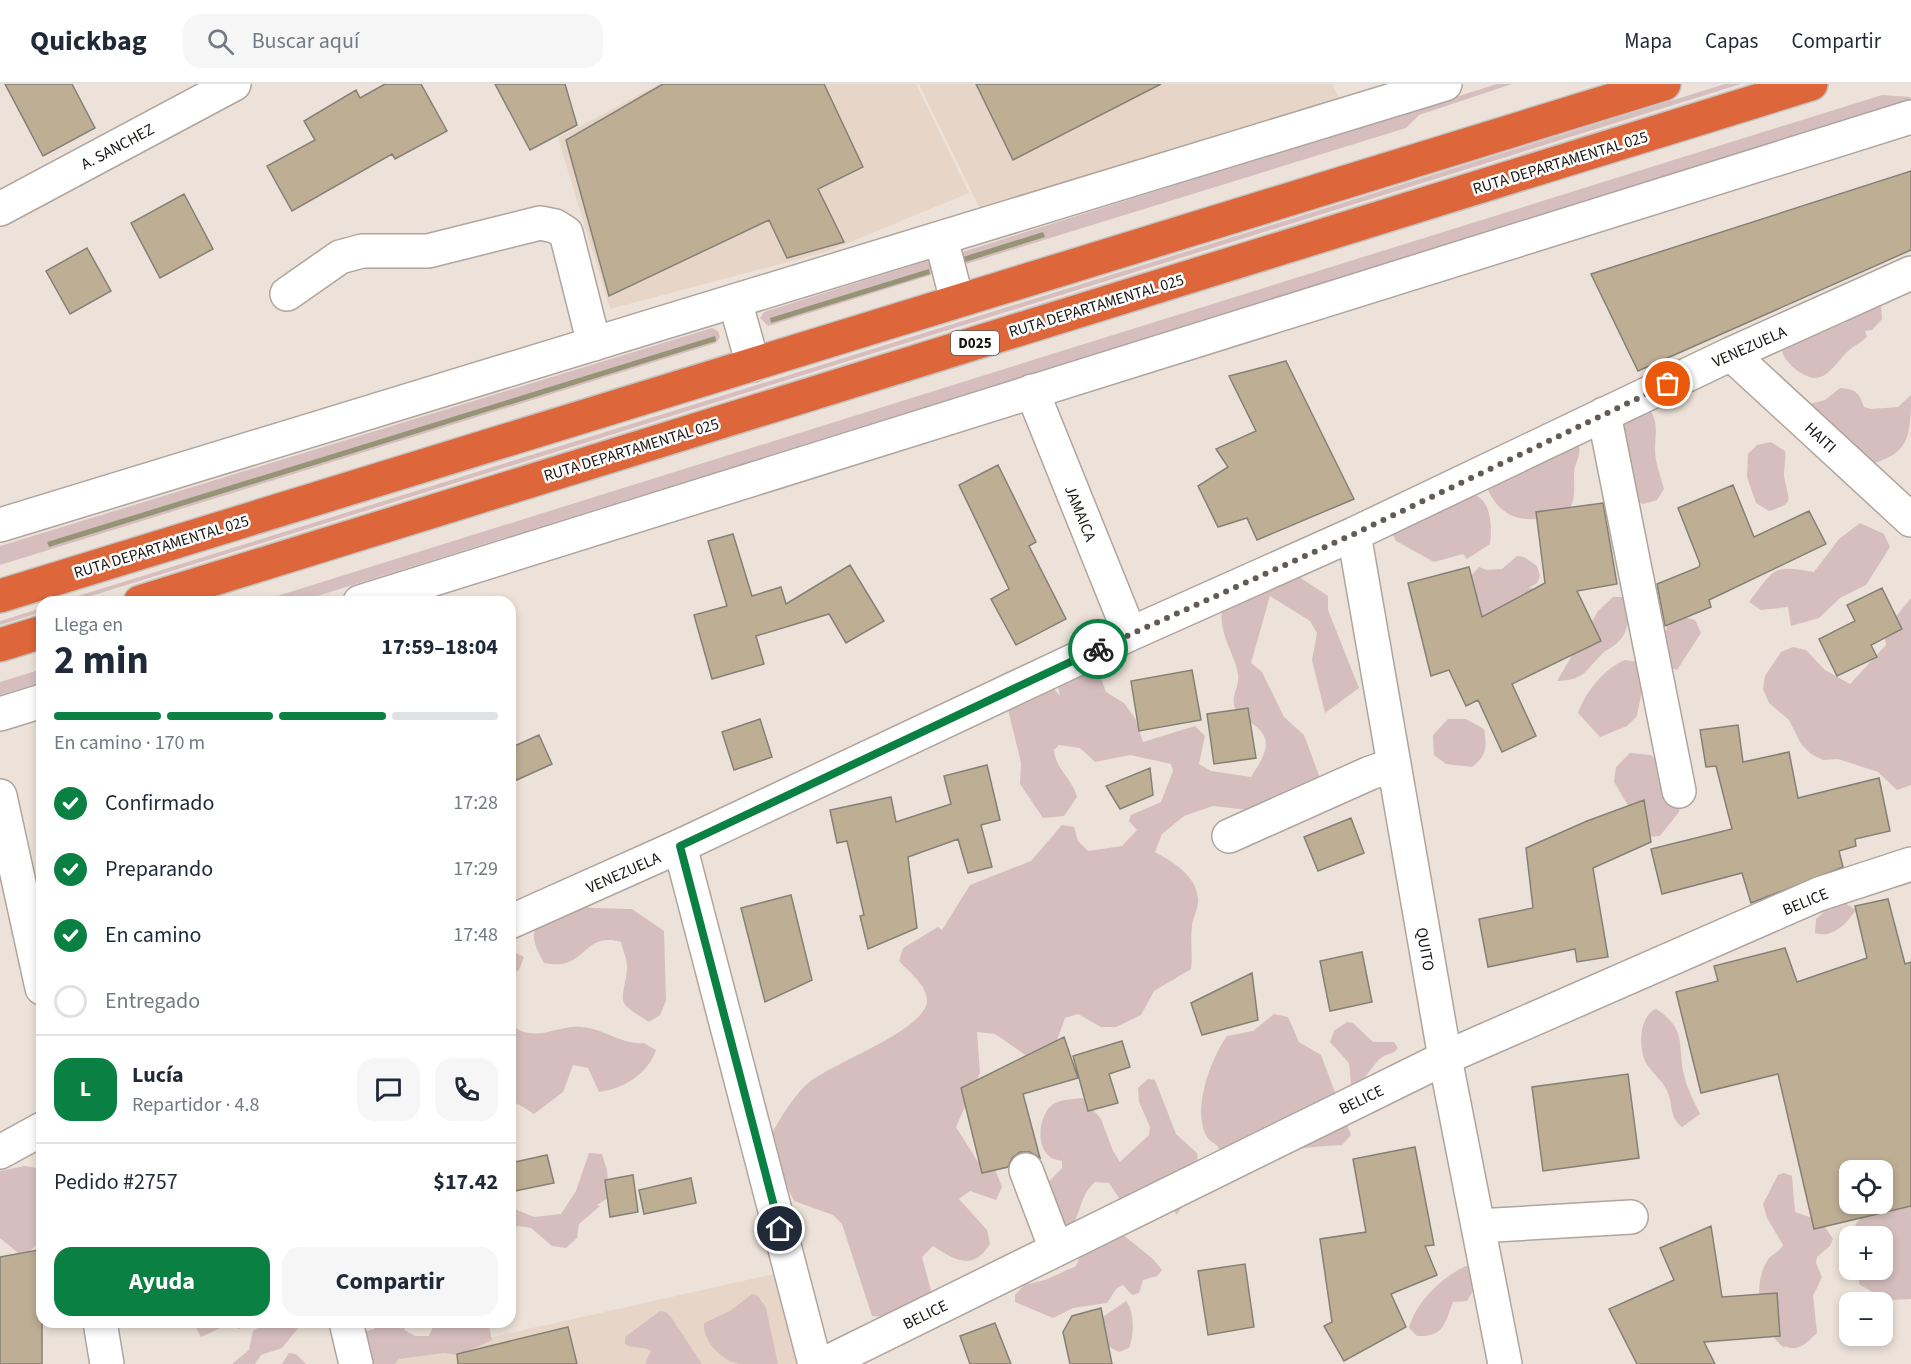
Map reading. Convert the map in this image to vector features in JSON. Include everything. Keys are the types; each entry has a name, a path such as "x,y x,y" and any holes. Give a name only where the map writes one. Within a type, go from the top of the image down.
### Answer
{"highway":[{"name":"RUTA DEPARTAMENTAL 025","path":"0,596 1664,84"},
{"name":"RUTA DEPARTAMENTAL 025","path":"159,596 1810,84"},
{"path":"0,645 36,634"}],"street":[{"name":"A. SANCHEZ","path":"0,209 234,84"},
{"path":"0,525 1445,84"},
{"path":"379,596 1911,117"},
{"path":"287,294 340,257 362,251 428,251 540,223 555,226 566,233 594,344"},
{"path":"940,238 957,302"},
{"name":"VENEZUELA","path":"516,919 680,846 1130,634 1354,534 1731,354 1911,273"},
{"path":"735,301 753,364"},
{"name":"HAITI","path":"1731,354 1911,520"},
{"name":"JAMAICA","path":"1032,391 1130,634"},
{"path":"1604,414 1679,792"},
{"name":"QUITO","path":"1354,534 1445,1058 1505,1364"},
{"path":"0,714 36,703"},
{"path":"1229,836 1370,773 1394,765"},
{"path":"0,796 36,961"},
{"path":"680,846 815,1364"},
{"name":"BELICE","path":"824,1364 1445,1058 1819,894 1911,864"},
{"path":"0,1152 36,1132"},
{"path":"1026,1170 1056,1249"},
{"path":"1478,1226 1631,1217"},
{"path":"101,1328 107,1364"},
{"path":"347,1328 356,1364"}],"shaded area":[{"path":"659,84 916,84 969,193 826,252 610,309 558,138"},
{"path":"919,84 1332,84 1340,99 981,211"},
{"path":"1497,84 1512,84 1419,115 1406,128 966,264 959,253"},
{"path":"1725,84 1741,84 91,596 78,596"},
{"path":"1882,95 1910,97 1911,100 317,596 277,596"},
{"path":"1043,232 1045,237 965,262 963,257"},
{"path":"926,261 930,262 934,269 931,275 768,326 760,318 764,312"},
{"path":"929,269 930,274 771,323 770,318"},
{"path":"1869,299 1881,305 1882,319 1872,330 1865,331 1867,337 1849,350 1824,375 1818,378 1803,374 1786,360 1780,344 1822,326 1843,324 1850,319 1851,313"},
{"path":"712,328 718,331 720,337 716,343 0,565 0,546"},
{"path":"715,336 716,341 49,547 47,542"},
{"path":"1840,388 1850,389 1856,393 1864,407 1871,409 1898,407 1911,395 1909,428 1901,448 1884,460 1852,470 1805,405 1825,400"},
{"path":"1645,404 1655,420 1655,455 1664,489 1657,500 1643,504 1612,486 1599,423"},
{"path":"1573,442 1579,446 1579,453 1574,472 1573,502 1568,510 1541,519 1521,518 1504,511 1491,496 1486,485"},
{"path":"1771,442 1785,451 1784,477 1788,501 1769,511 1756,503 1747,477 1748,454 1757,445"},
{"path":"1448,493 1471,494 1482,500 1490,517 1490,544 1467,559 1463,554 1434,562 1396,541 1390,529"},
{"path":"1860,523 1884,534 1890,547 1866,585 1840,598 1819,618 1791,626 1788,607 1761,610 1749,602 1764,582 1781,569 1814,572 1839,539"},
{"path":"1517,556 1524,557 1537,566 1540,576 1537,583 1529,588 1533,588 1529,595 1484,632 1469,578 1479,567 1487,570 1502,569"},
{"path":"1293,573 1328,596 1328,610 1359,688 1325,713 1312,660 1317,633 1310,621 1270,596 1251,663 1262,672 1284,717 1304,735 1324,789 1284,814 1213,806 1184,816 1162,834 1155,852 1183,871 1197,891 1198,902 1191,937 1191,969 1154,991 1141,1015 1116,1027 1101,1027 1078,1014 1065,1018 1051,1057 1040,1065 995,1034 977,1032 980,1073 956,1127 978,1162 992,1162 1002,1187 996,1200 970,1191 959,1199 987,1230 990,1244 977,1258 964,1261 949,1256 933,1246 922,1257 933,1298 914,1318 872,1316 842,1224 833,1215 794,1201 776,1164 770,1136 791,1102 807,1084 893,1036 910,1025 922,1013 927,1002 926,996 917,980 899,961 903,948 938,927 942,930 970,885 1031,861 1062,825 1074,827 1078,841 1088,851 1122,846 1137,830 1129,821 1131,815 1161,802 1173,771 1171,764 1130,755 1095,762 1080,748 1059,745 1054,750 1055,757 1072,784 1077,797 1064,816 1043,818 1020,784 1021,763 1004,693 1044,677 1060,696 1054,664 1094,659 1106,692 1124,703 1135,718 1143,742 1195,726 1205,736 1199,764 1211,771 1251,777 1264,755 1266,741 1258,728 1240,716 1234,705 1238,674 1225,636 1222,611 1244,593"},
{"path":"1613,597 1628,597 1628,621 1622,638 1603,653 1584,673 1573,679 1557,681 1598,611"},
{"path":"1911,598 1911,785 1897,790 1878,772 1838,759 1823,760 1811,754 1801,744 1789,720 1769,703 1763,689 1765,676 1781,652 1793,647 1806,650 1825,670 1850,684 1886,645 1884,631"},
{"path":"36,610 36,614 0,625 0,621"},
{"path":"1680,616 1695,620 1701,633 1677,670 1654,662 1668,624"},
{"path":"1625,660 1638,662 1645,675 1637,716 1627,726 1600,737 1578,713 1586,697 1603,675"},
{"path":"36,671 36,684 0,695 0,682"},
{"path":"1448,719 1466,719 1484,729 1485,751 1481,759 1472,767 1446,764 1434,755 1433,735"},
{"path":"1630,753 1651,755 1655,759 1659,773 1680,805 1679,812 1660,836 1647,837 1614,782 1616,767"},
{"path":"565,902 592,908 632,909 664,931 666,1001 660,1015 649,1022 631,1010 623,1001 627,967 621,942 608,940 598,942 569,962 544,963 534,941 536,928"},
{"path":"1845,903 1856,910 1844,925 1828,934 1815,933 1816,919 1831,905"},
{"path":"516,953 524,957 519,970 516,972"},
{"path":"1656,1009 1673,1024 1677,1031 1685,1080 1700,1114 1682,1127 1673,1114 1664,1086 1648,1067 1643,1057 1641,1041 1643,1025 1650,1013"},
{"path":"1274,1014 1288,1017 1299,1042 1321,1055 1351,1135 1342,1145 1286,1152 1265,1162 1238,1180 1225,1173 1219,1149 1208,1138 1203,1126 1201,1113 1205,1085 1215,1057 1227,1036 1253,1031"},
{"path":"1347,1022 1353,1023 1373,1042 1394,1042 1398,1048 1378,1060 1357,1085 1351,1084 1349,1063 1330,1042 1334,1031"},
{"path":"573,1027 590,1028 628,1042 644,1043 656,1050 647,1066 634,1079 617,1088 599,1092 588,1068 573,1065 563,1092 534,1114 516,1103 516,1028 528,1033 537,1033"},
{"path":"1148,1079 1155,1080 1176,1134 1197,1153 1196,1187 1176,1215 1174,1209 1121,1201 1109,1183 1095,1182 1084,1197 1072,1227 1058,1231 1038,1193 1062,1168 1062,1161 1049,1156 1042,1144 1041,1128 1045,1113 1055,1103 1083,1098 1101,1119 1113,1151 1120,1162 1149,1135 1150,1127 1139,1102 1138,1088"},
{"path":"589,1153 602,1154 607,1170 609,1197 597,1205 600,1206 579,1224 577,1238 566,1248 552,1246 531,1228 516,1226 516,1210 534,1217 561,1214 576,1191"},
{"path":"25,1166 36,1168 36,1245 23,1257 0,1238 0,1171"},
{"path":"1784,1173 1792,1176 1795,1212 1821,1221 1833,1239 1830,1246 1817,1257 1816,1263 1822,1277 1813,1296 1817,1333 1799,1347 1794,1348 1785,1346 1784,1348 1769,1330 1759,1295 1762,1272 1767,1261 1783,1245 1767,1218 1763,1204 1778,1175"},
{"path":"1911,1198 1911,1299 1893,1300 1893,1292 1873,1292 1860,1285 1858,1280 1893,1280 1893,1226 1855,1226 1865,1214 1893,1214 1893,1200"},
{"path":"1122,1234 1153,1259 1162,1270 1157,1276 1143,1280 1139,1293 1132,1295 1123,1285 1117,1288 1107,1303 1073,1308 1053,1318 1015,1302 1015,1295 1024,1285 1045,1280 1076,1266 1083,1248"},
{"path":"1466,1266 1473,1266 1479,1281 1467,1301 1453,1302 1445,1323 1438,1332 1417,1336 1409,1328 1417,1309 1439,1283"},
{"path":"774,1274 798,1364 390,1364 389,1360"},
{"path":"752,1294 758,1296 766,1308 778,1364 733,1362 714,1349 706,1336 704,1323 730,1311"},
{"path":"1126,1301 1131,1311 1132,1337 1129,1348 1119,1352 1098,1341 1094,1323"},
{"path":"660,1311 666,1312 671,1317 702,1364 645,1364 651,1351 625,1344 625,1337"},
{"path":"196,1328 220,1328 201,1337"},
{"path":"258,1328 298,1328 282,1348 261,1355 255,1364 232,1364 249,1350 253,1331"},
{"path":"405,1328 404,1330 415,1336 429,1336 432,1328 489,1328 492,1340 460,1355 443,1353 399,1359 395,1364 356,1364 361,1333 374,1329"},
{"path":"289,1353 296,1354 306,1364 282,1364"}],"building":[{"path":"5,84 72,84 95,128 43,156"},
{"path":"385,84 421,84 447,131 395,159 392,154 292,211 267,166 315,140 304,121 356,90 360,98"},
{"path":"495,84 565,84 577,125 530,150"},
{"path":"663,84 824,84 863,167 818,189 844,242 787,258 769,220 609,296 566,140"},
{"path":"976,84 1161,84 1013,160"},
{"path":"1911,171 1911,250 1638,371 1591,274"},
{"path":"184,194 213,249 160,278 131,223"},
{"path":"87,248 111,291 70,314 46,271"},
{"path":"1286,361 1354,499 1257,540 1247,518 1218,527 1198,486 1228,467 1216,449 1256,431 1229,376"},
{"path":"998,465 1036,542 1029,546 1066,619 1016,645 991,599 1009,589 959,485"},
{"path":"1733,485 1754,537 1809,511 1826,544 1709,600 1711,607 1665,626 1657,584 1699,567 1700,564 1678,508"},
{"path":"1603,503 1617,584 1577,591 1601,641 1512,684 1536,736 1502,752 1478,700 1466,706 1449,670 1431,676 1408,583 1469,567 1482,617 1545,583 1536,512"},
{"path":"733,534 752,596 781,587 786,604 850,565 884,621 846,643 829,614 756,636 764,664 712,679 694,615 727,606 708,541"},
{"path":"1882,588 1902,629 1871,645 1877,657 1837,676 1819,639 1855,621 1847,605"},
{"path":"1192,670 1201,720 1139,731 1131,681"},
{"path":"1248,708 1256,758 1214,764 1207,714"},
{"path":"760,719 772,757 734,770 722,732"},
{"path":"1738,725 1743,762 1789,752 1798,798 1879,778 1890,831 1855,839 1856,846 1839,851 1843,867 1751,903 1742,873 1662,894 1651,849 1732,829 1716,766 1706,767 1700,730"},
{"path":"539,735 552,764 516,780 516,745"},
{"path":"987,765 1000,820 981,825 992,867 968,873 958,839 908,857 917,928 868,949 860,916 864,915 847,841 837,843 830,810 891,797 896,822 951,804 944,776"},
{"path":"1150,768 1153,795 1120,809 1106,786"},
{"path":"1644,800 1651,842 1593,868 1608,957 1577,962 1575,949 1488,967 1479,919 1533,908 1526,848 1587,821"},
{"path":"1351,818 1364,853 1318,871 1304,837"},
{"path":"791,895 812,980 765,1002 741,908"},
{"path":"1888,899 1905,964 1911,962 1911,1206 1893,1210 1893,1160 1839,1160 1839,1214 1877,1214 1814,1229 1778,1074 1701,1093 1676,992 1718,981 1714,966 1785,948 1797,982 1867,958 1855,906"},
{"path":"1362,952 1372,1002 1330,1011 1320,961"},
{"path":"1252,973 1258,1020 1202,1035 1191,1003"},
{"path":"1064,1037 1078,1078 1023,1094 1040,1158 1030,1152 1020,1152 1012,1158 1008,1167 982,1173 961,1088"},
{"path":"1122,1041 1130,1067 1109,1074 1118,1103 1088,1111 1073,1056"},
{"path":"1628,1074 1639,1158 1543,1171 1532,1087"},
{"path":"1415,1147 1434,1245 1425,1246 1437,1275 1391,1294 1406,1327 1344,1361 1324,1326 1332,1322 1320,1239 1366,1232 1353,1159"},
{"path":"547,1155 554,1183 516,1191 516,1162"},
{"path":"633,1175 638,1212 610,1217 605,1180"},
{"path":"691,1178 696,1203 644,1214 639,1190"},
{"path":"1711,1226 1722,1297 1777,1293 1780,1336 1704,1342 1715,1364 1637,1364 1609,1309 1674,1280 1660,1248"},
{"path":"36,1250 36,1328 42,1328 42,1364 0,1364 0,1257"},
{"path":"1245,1264 1254,1327 1208,1335 1198,1271"},
{"path":"1101,1308 1112,1364 1070,1364 1063,1332 1072,1316"},
{"path":"995,1323 1011,1364 970,1364 960,1336"},
{"path":"568,1327 577,1364 458,1364 457,1354"}],"way so far":[{"path":"1098,649 1354,534 1668,384"}],"route":[{"path":"780,1229 680,846 1098,649"}]}
